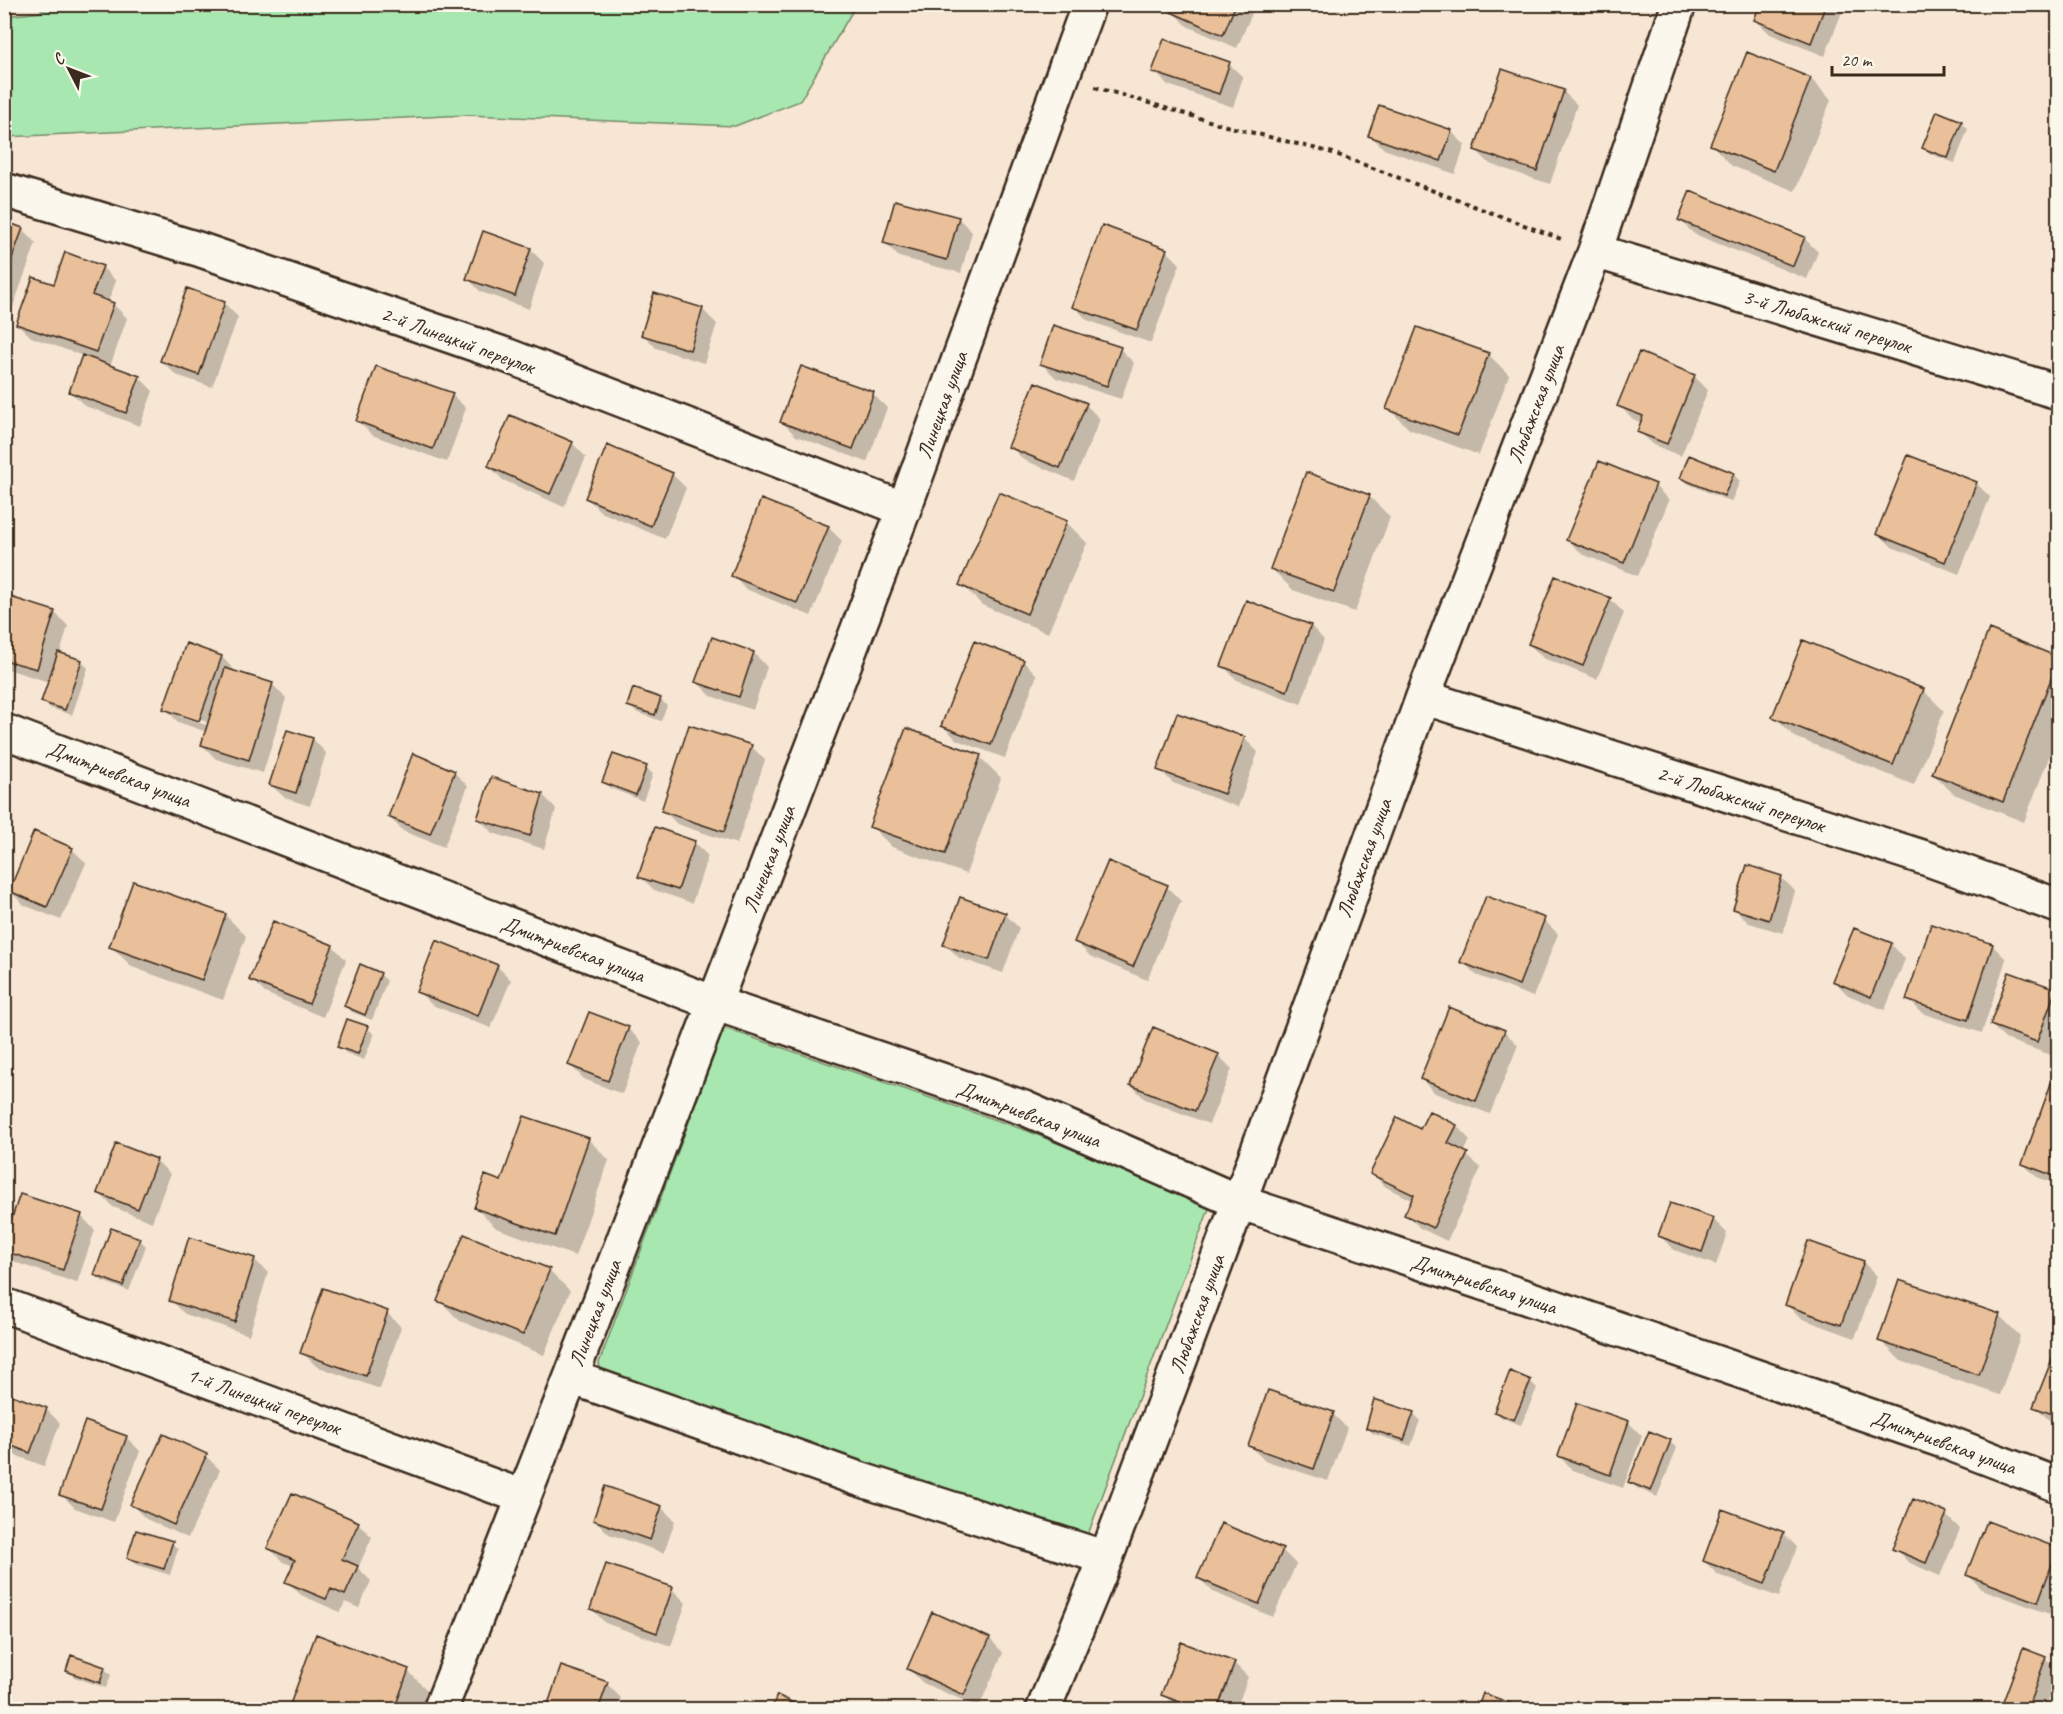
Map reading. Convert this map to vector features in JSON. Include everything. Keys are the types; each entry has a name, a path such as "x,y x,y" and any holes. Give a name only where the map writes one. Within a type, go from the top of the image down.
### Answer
{"street":[{"name":"Линецкая улица","path":"440,1710 571,1377 904,509 1089,4"},
{"name":"Любажская улица","path":"1046,1709 1106,1558 1239,1202 1423,697 1595,251 1679,4"},
{"name":"2-й Линецкий переулок","path":"4,190 198,249 503,354 904,509"},
{"name":"3-й Любажский переулок","path":"1595,251 2058,392"},
{"name":"2-й Любажский переулок","path":"1423,697 1928,859 2058,906"},
{"name":"Дмитриевская улица","path":"4,731 714,1003 1024,1108 1239,1202 1549,1305 1946,1442 2058,1485"},
{"name":"1-й Линецкий переулок","path":"4,1305 523,1497"},
{"path":"571,1377 859,1479 1106,1558"}],"path":[{"path":"1063,78 1226,126 1334,153 1595,251"}],"green space":[{"path":"40,4 856,5 800,101 735,126 467,115 5,137 5,16 42,12"},
{"path":"724,1028 1028,1131 1210,1206 1087,1537 603,1383 599,1363"}],"building":[{"path":"1174,4 1236,4 1223,35 1171,12"},
{"path":"1760,4 1826,4 1811,43 1754,20"},
{"path":"1164,39 1230,62 1219,94 1152,72"},
{"path":"1747,52 1811,78 1774,171 1710,145"},
{"path":"1502,69 1564,90 1537,171 1474,150"},
{"path":"1379,105 1452,130 1441,161 1368,136"},
{"path":"1937,111 1962,121 1948,158 1922,148"},
{"path":"1690,191 1805,237 1793,266 1678,220"},
{"path":"895,200 959,217 947,260 883,243"},
{"path":"4,221 23,228 4,280"},
{"path":"1102,225 1167,249 1137,330 1072,307"},
{"path":"483,231 531,248 515,296 466,279"},
{"path":"65,252 103,266 92,295 114,303 96,352 16,324 33,277 54,284"},
{"path":"187,288 225,302 199,375 160,361"},
{"path":"654,293 703,308 690,350 641,335"},
{"path":"1053,325 1121,347 1107,386 1040,364"},
{"path":"1417,327 1489,353 1458,435 1386,409"},
{"path":"1639,352 1695,375 1667,444 1637,432 1643,416 1617,406"},
{"path":"82,355 140,376 126,413 69,392"},
{"path":"376,366 453,393 433,449 356,421"},
{"path":"801,366 874,392 853,449 780,422"},
{"path":"1035,382 1087,403 1060,468 1008,447"},
{"path":"510,415 573,442 550,494 488,466"},
{"path":"607,445 673,473 651,526 585,498"},
{"path":"1689,455 1734,473 1724,496 1680,478"},
{"path":"1908,455 1977,482 1945,562 1876,534"},
{"path":"1599,461 1656,484 1624,563 1566,540"},
{"path":"1306,472 1370,495 1334,592 1270,569"},
{"path":"999,492 1067,521 1027,614 959,585"},
{"path":"761,499 829,526 797,603 731,576"},
{"path":"1555,576 1611,598 1583,666 1528,644"},
{"path":"4,595 55,611 37,669 4,660"},
{"path":"1246,600 1311,625 1287,691 1221,666"},
{"path":"1989,629 2058,657 2003,802 1932,774"},
{"path":"712,637 754,652 739,697 695,682"},
{"path":"1803,640 1924,689 1893,765 1772,717"},
{"path":"974,641 1024,660 991,745 941,726"},
{"path":"186,643 222,656 199,721 163,709"},
{"path":"58,652 82,660 65,710 41,702"},
{"path":"225,668 273,683 249,760 201,745"},
{"path":"633,688 661,698 655,715 627,706"},
{"path":"1177,713 1245,737 1224,794 1157,770"},
{"path":"689,725 752,745 724,832 661,811"},
{"path":"906,728 981,755 945,854 869,827"},
{"path":"287,730 313,738 296,793 269,785"},
{"path":"413,753 455,771 430,834 388,817"},
{"path":"613,754 647,766 636,795 602,782"},
{"path":"491,777 543,794 530,836 477,819"},
{"path":"655,827 695,841 678,890 638,877"},
{"path":"34,831 73,848 47,907 9,891"},
{"path":"1108,861 1168,885 1133,967 1074,942"},
{"path":"1747,865 1782,876 1769,920 1733,909"},
{"path":"133,881 226,914 202,980 109,947"},
{"path":"1486,896 1545,918 1519,985 1460,962"},
{"path":"960,897 1006,913 989,960 943,945"},
{"path":"273,921 333,945 309,1004 249,980"},
{"path":"1931,924 1993,944 1968,1020 1906,1000"},
{"path":"1854,928 1892,943 1871,997 1832,981"},
{"path":"436,940 498,965 478,1016 416,992"},
{"path":"360,964 381,973 365,1015 344,1006"},
{"path":"2009,972 2056,989 2037,1042 1990,1025"},
{"path":"1449,1007 1505,1030 1476,1101 1420,1079"},
{"path":"589,1012 629,1027 608,1081 568,1065"},
{"path":"347,1019 368,1026 358,1054 337,1047"},
{"path":"1153,1027 1219,1054 1195,1111 1130,1085"},
{"path":"2058,1064 2058,1172 2057,1177 2022,1164"},
{"path":"1429,1111 1457,1125 1448,1143 1468,1153 1433,1228 1404,1215 1414,1195 1370,1174 1397,1117 1420,1129"},
{"path":"524,1116 589,1138 555,1236 474,1208 485,1175 501,1181"},
{"path":"116,1143 157,1159 138,1209 97,1193"},
{"path":"20,1194 82,1214 63,1270 4,1251 4,1241"},
{"path":"1670,1203 1714,1218 1702,1252 1658,1236"},
{"path":"111,1228 140,1238 123,1286 94,1275"},
{"path":"464,1234 550,1269 523,1335 437,1301"},
{"path":"189,1237 255,1258 235,1322 169,1301"},
{"path":"1808,1241 1864,1261 1841,1325 1785,1305"},
{"path":"1899,1280 2000,1314 1979,1375 1878,1341"},
{"path":"323,1288 388,1311 366,1376 300,1353"},
{"path":"2056,1349 2058,1350 2058,1416 2033,1407"},
{"path":"1510,1371 1531,1380 1514,1420 1494,1412"},
{"path":"1268,1390 1334,1412 1314,1469 1248,1446"},
{"path":"4,1392 47,1408 30,1453 4,1443"},
{"path":"1374,1399 1414,1412 1404,1440 1366,1428"},
{"path":"1577,1403 1629,1421 1610,1475 1558,1456"},
{"path":"85,1421 127,1436 101,1509 59,1495"},
{"path":"1649,1431 1671,1440 1651,1491 1628,1482"},
{"path":"163,1434 207,1454 174,1525 130,1505"},
{"path":"605,1486 662,1506 650,1540 593,1520"},
{"path":"292,1493 359,1522 342,1559 358,1566 345,1595 331,1589 326,1599 285,1582 295,1560 267,1548"},
{"path":"1913,1499 1947,1513 1926,1563 1892,1549"},
{"path":"1722,1509 1784,1532 1765,1584 1703,1561"},
{"path":"1987,1521 2058,1548 2038,1602 1966,1575"},
{"path":"1221,1523 1283,1549 1259,1604 1197,1578"},
{"path":"136,1530 173,1541 164,1569 127,1558"},
{"path":"606,1564 673,1587 657,1633 590,1609"},
{"path":"932,1612 990,1638 964,1695 907,1669"},
{"path":"316,1634 409,1669 394,1710 288,1710"},
{"path":"1181,1642 1235,1662 1217,1710 1201,1710 1161,1695"},
{"path":"2023,1648 2046,1657 2027,1710 2000,1710"},
{"path":"71,1655 105,1667 100,1683 66,1671"},
{"path":"561,1666 608,1682 598,1710 546,1710"},
{"path":"1483,1693 1529,1710 1477,1710"},
{"path":"777,1695 808,1710 771,1710"}]}
